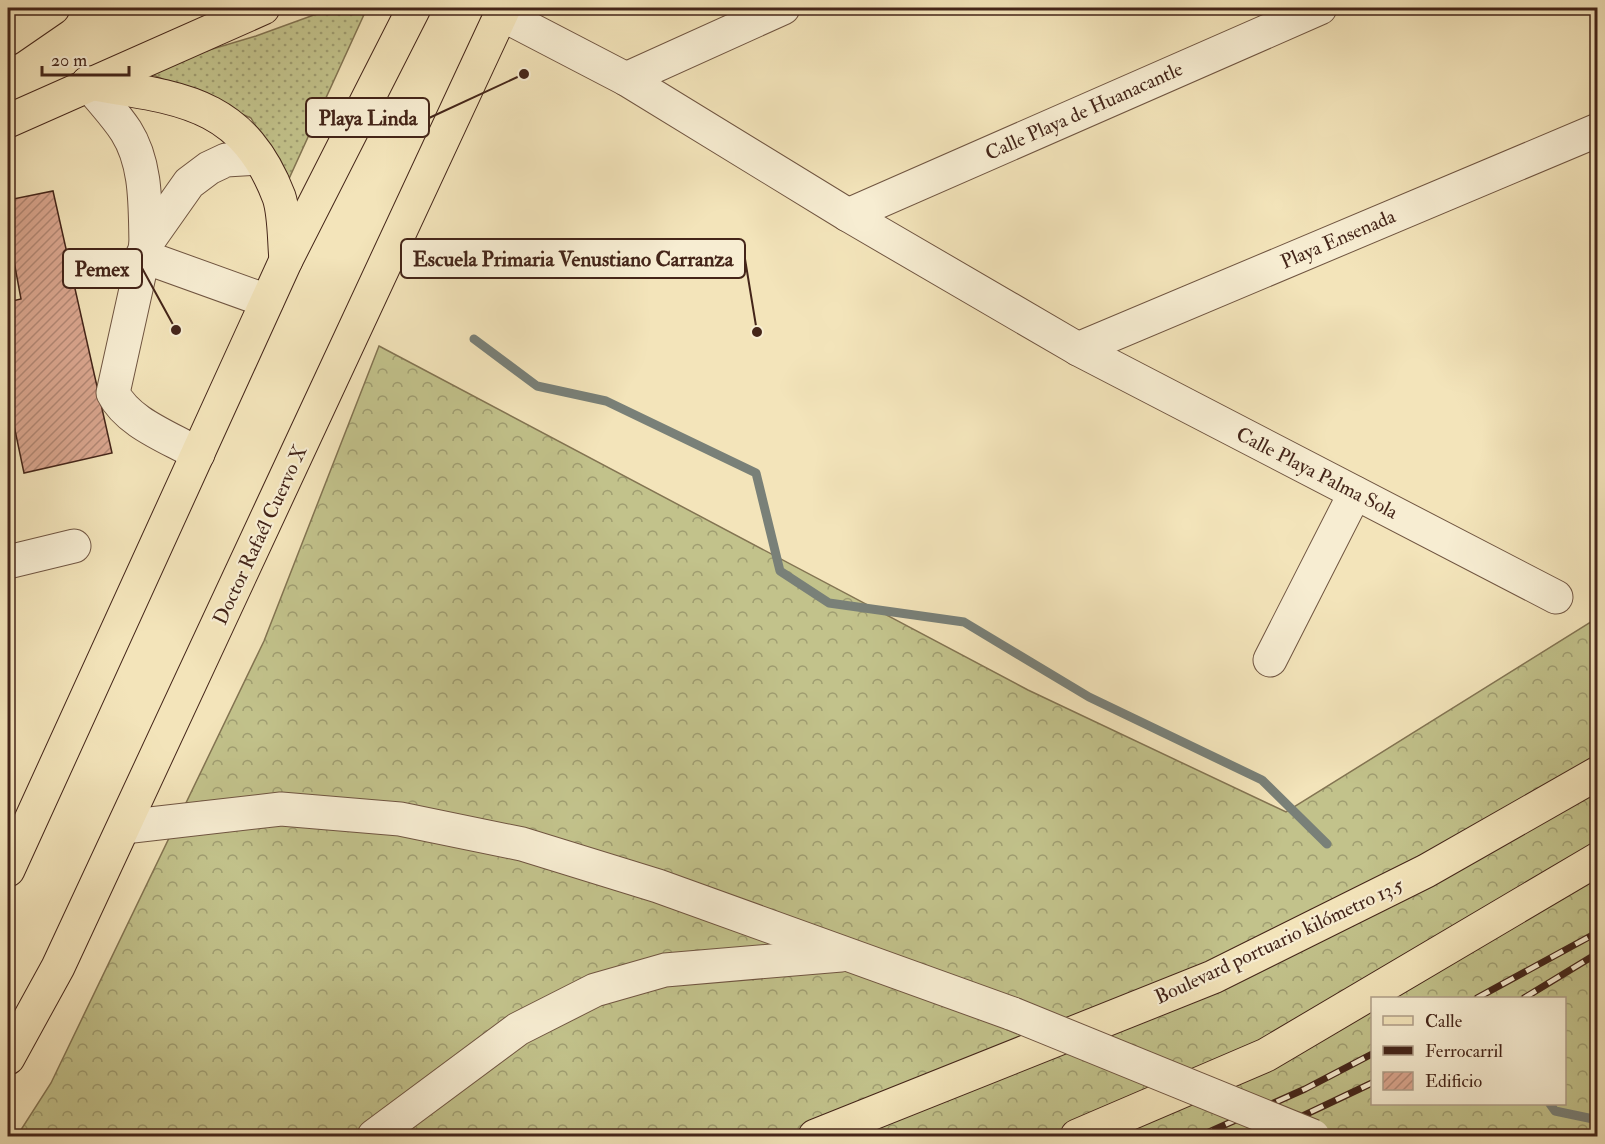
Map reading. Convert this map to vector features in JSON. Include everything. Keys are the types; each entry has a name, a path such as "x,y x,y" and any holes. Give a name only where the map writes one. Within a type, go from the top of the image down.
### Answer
{"main road":[{"path":"12,31 53,8"},
{"path":"186,40 234,8"},
{"path":"8,121 88,83 263,8"},
{"path":"8,870 286,260 414,8"},
{"name":"Doctor Rafaél Cuervo X","path":"8,1058 58,967 502,11"},
{"path":"88,83 166,96 207,108 239,130 259,158 279,198 286,260"},
{"name":"Boulevard portuario kilómetro 13.5","path":"815,1137 1213,977 1426,871 1598,773"},
{"path":"1077,1137 1266,1055 1598,859"}],"street":[{"path":"626,79 783,8"},
{"name":"Calle Playa de Huanacantle","path":"848,215 1320,8"},
{"name":"Calle Playa Palma Sola","path":"502,11 626,79 848,215 1078,349 1556,597"},
{"path":"88,83 126,131 138,156 145,192 144,250 113,393 120,407 132,417 198,454"},
{"name":"Playa Ensenada","path":"1078,349 1598,130"},
{"path":"144,250 189,183 209,168 226,160 259,158"},
{"path":"144,250 267,301"},
{"path":"1270,660 1355,493"},
{"path":"8,562 74,546"},
{"path":"124,827 281,809 400,819 522,844 658,886 852,954 1013,1014 1313,1137"},
{"path":"374,1137 518,1029 595,990 665,970 852,954"}],"green space":[{"path":"333,8 367,8 287,183 251,118 142,70 256,36"},
{"path":"379,346 1028,690 1286,812 1597,618 1597,1136 17,1136 51,1083 264,641"}],"building":[{"path":"53,191 112,453 24,473 8,397 8,302 21,299 8,229 8,200"}],"waterway":[{"path":"474,339 537,386 606,401 756,473 780,571 829,603 964,622 1089,697 1262,780 1327,844"},
{"path":"1551,1105 1555,1111 1598,1120"}],"railway":[{"path":"1479,997 1598,932"},
{"path":"1526,997 1598,953"},
{"path":"1200,1136 1305,1089 1371,1055"},
{"path":"1260,1136 1371,1083"}],"place":[{"name":"Playa Linda","path":"524,74"},
{"name":"Pemex","path":"176,330"},
{"name":"Escuela Primaria Venustiano Carranza","path":"757,332"}]}
